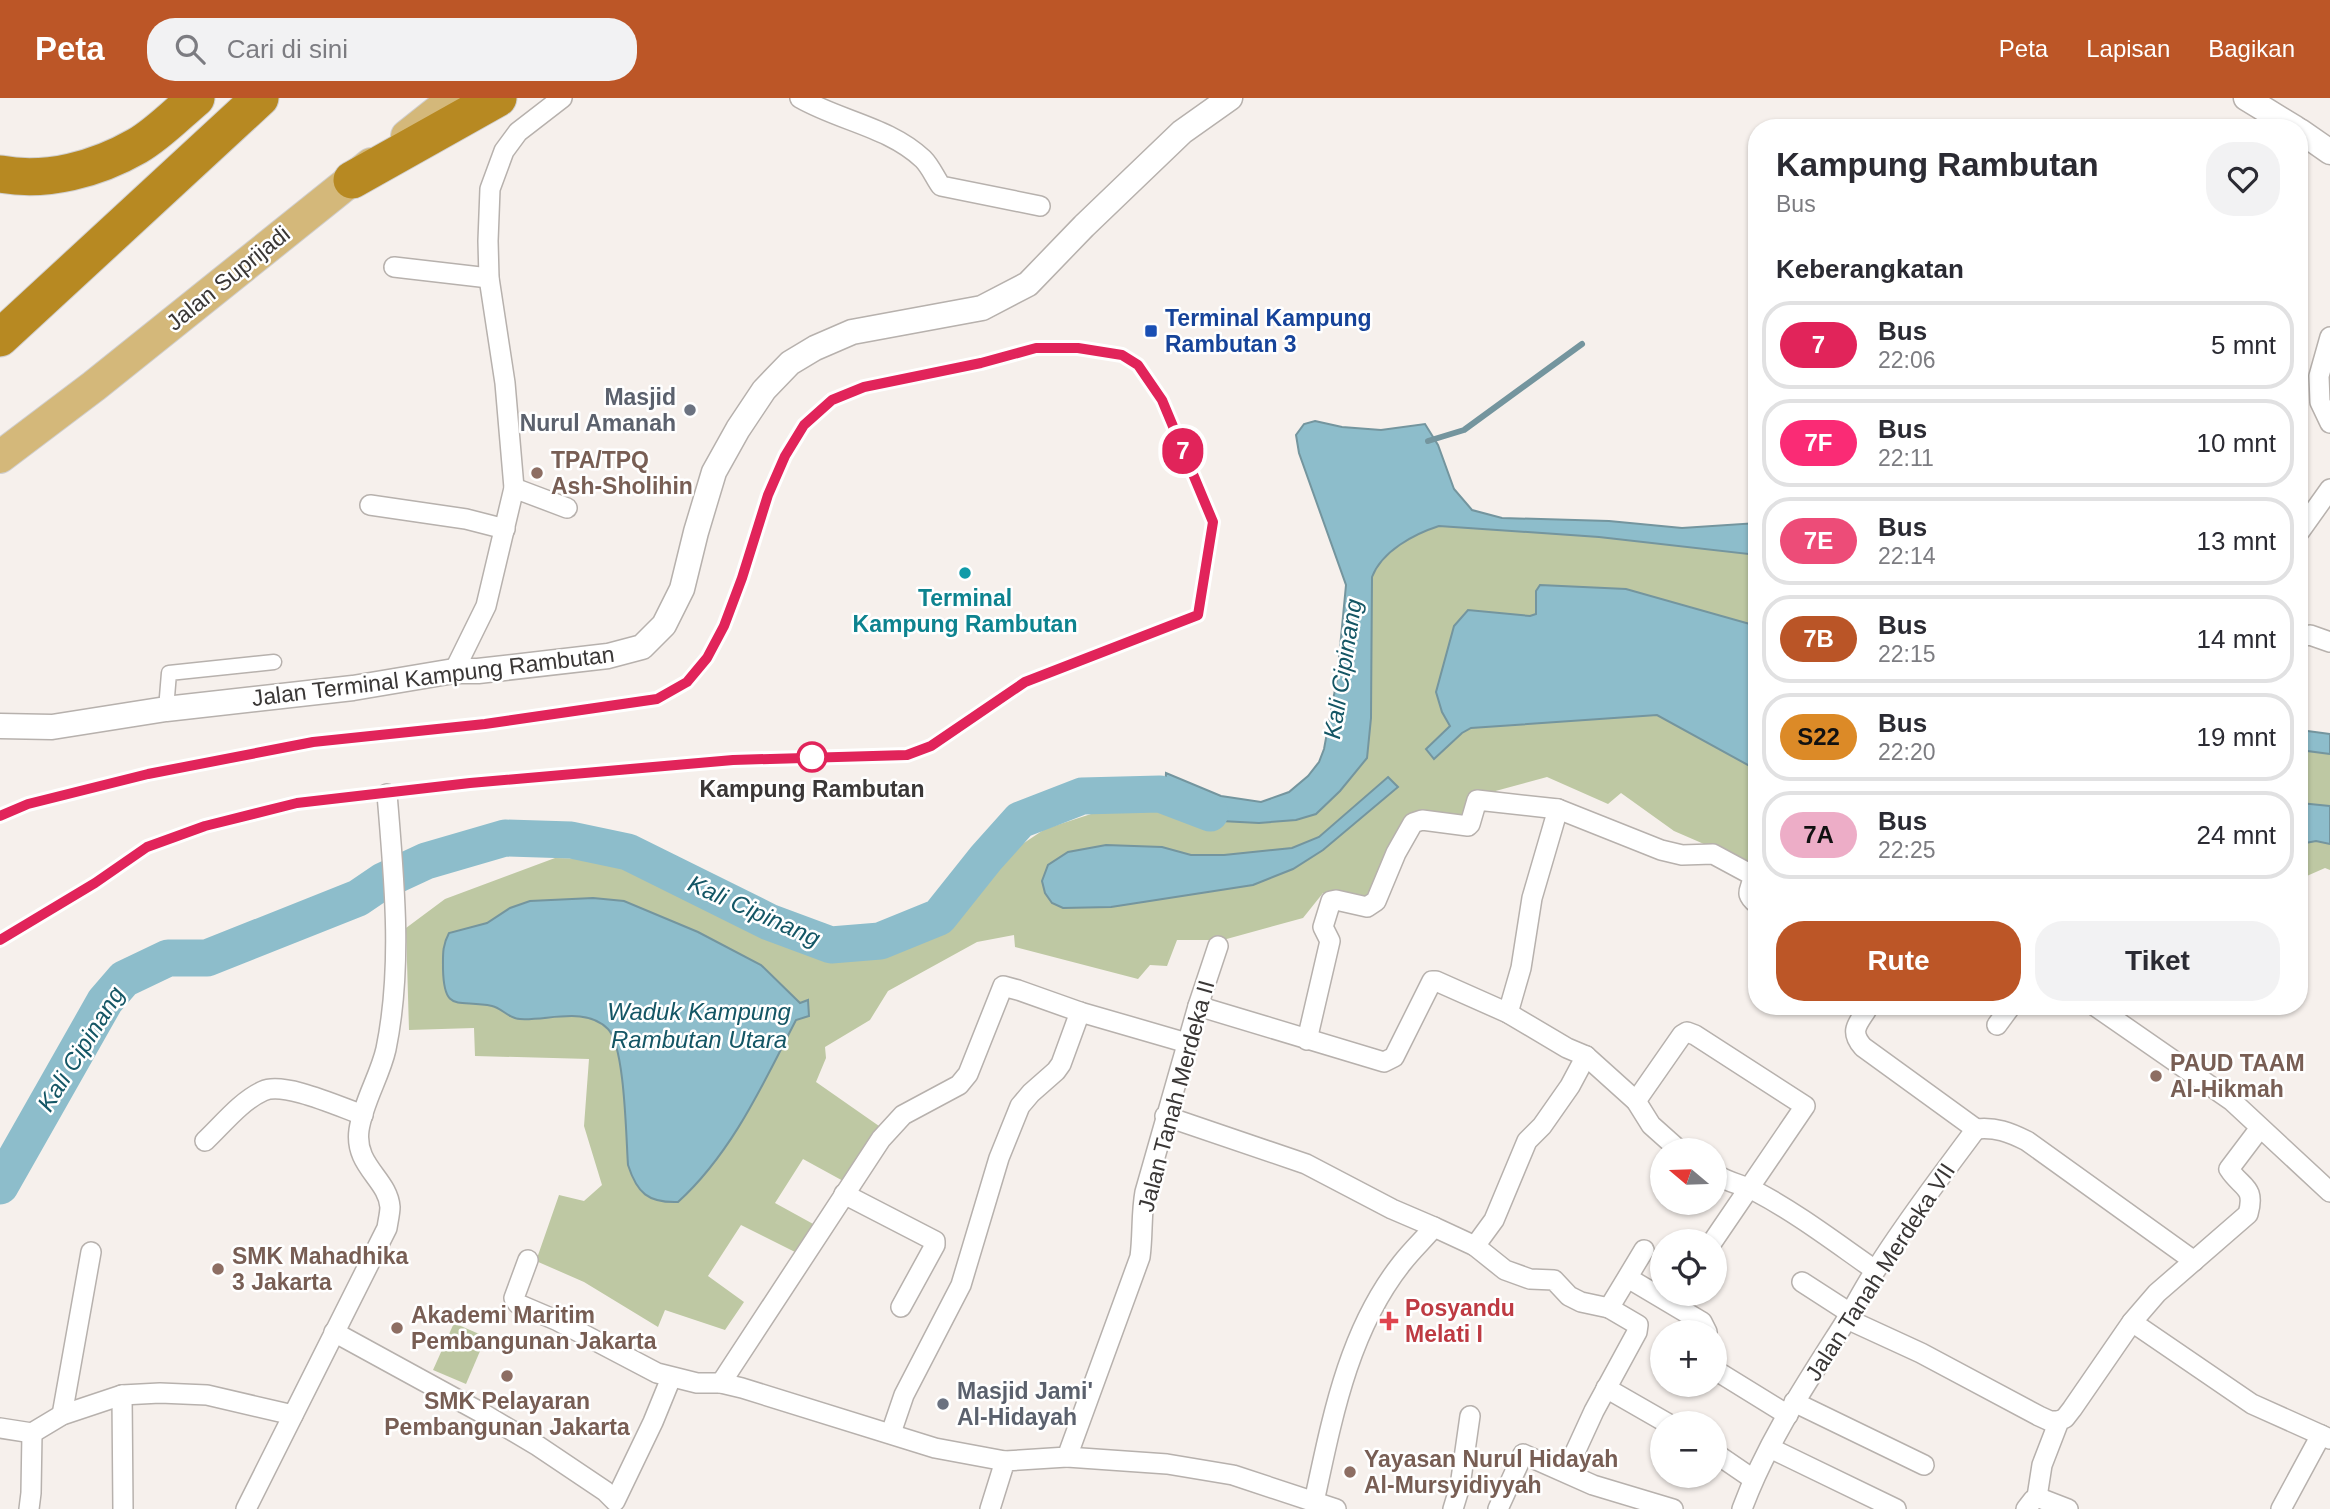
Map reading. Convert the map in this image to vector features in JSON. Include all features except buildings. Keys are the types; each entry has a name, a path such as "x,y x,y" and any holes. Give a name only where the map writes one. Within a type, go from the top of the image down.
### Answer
{"highway":[{"path":"0,174 41,176 86,170 138,146 196,98"},
{"path":"0,338 260,98"},
{"path":"352,180 498,98"}],"main road":[{"name":"Jalan Suprijadi","path":"0,457 94,386 455,98"}],"street":[{"path":"454,671 486,606 514,488 505,383 489,278 490,189 504,151 518,132 562,98"},
{"path":"800,98 878,130 911,148 926,162 942,186 1040,206"},
{"name":"Jalan Terminal Kampung Rambutan","path":"0,726 52,727 166,709 353,688 454,671 478,671 608,656 642,647 664,625 682,589 715,472 738,429 764,390 790,363 815,348 852,332 982,308 1028,284 1182,132 1230,98"},
{"path":"2246,98 2280,119"},
{"path":"2308,137 2330,152"},
{"path":"394,267 489,278"},
{"path":"2330,337 2319,376 2320,402 2330,423"},
{"path":"514,488 567,508"},
{"path":"2308,520 2330,489"},
{"path":"370,505 466,519 505,529"},
{"path":"2308,635 2330,642"},
{"path":"166,709 169,673 274,662"},
{"path":"246,1509 387,1228 390,1206 359,1149 359,1130 386,1050 395,960 394,869 387,794"},
{"path":"1307,1040 1330,941 1322,927 1331,901 1367,906 1376,901 1396,853 1413,823 1422,820 1468,826 1477,800 1558,809 1661,850 1682,855 1707,853 1748,872"},
{"path":"1508,1013 1521,968 1532,898 1558,809"},
{"name":"Jalan Tanah Merdeka II","path":"1067,1457 1140,1257 1145,1192 1165,1116 1218,946"},
{"path":"1198,1006 1384,1062 1394,1057 1433,981 1508,1013 1567,1048 1587,1056 1636,1101 1651,1125 1666,1138"},
{"path":"722,1383 881,1139 903,1115 958,1085 968,1074 1003,986 1080,1012 1187,1042"},
{"path":"891,1433 904,1395 961,1285 999,1158 1020,1106 1061,1064 1080,1012"},
{"path":"1864,1015 1855,1028 1856,1038 1863,1047 1976,1129 2004,1130 2027,1141 2194,1261"},
{"path":"1997,1025 2004,1015"},
{"path":"2108,1015 2232,1101 2330,1192"},
{"path":"1636,1101 1686,1032 1695,1035 1803,1104 1804,1108 1721,1229"},
{"path":"1475,1247 1494,1220 1527,1141 1542,1126 1587,1056"},
{"path":"205,1140 244,1104 264,1090 272,1088 287,1090 363,1115"},
{"path":"1165,1116 1306,1164 1392,1209 1475,1247 1505,1270 1530,1279 1554,1280 1574,1299 1609,1308 1638,1325 1637,1332 1606,1388 1566,1472"},
{"path":"1802,1282 1849,1316 2039,1416 2050,1421 2065,1418 2132,1322 2157,1293 2248,1214 2250,1192 2229,1169 2260,1128"},
{"name":"Jalan Tanah Merdeka VII","path":"1742,1509 1753,1479 1791,1408 1875,1270 1976,1129"},
{"path":"1727,1182 1747,1188 1799,1218 1875,1270"},
{"path":"844,1194 935,1241 901,1307"},
{"path":"1314,1502 1344,1376 1358,1342 1401,1264 1434,1227"},
{"path":"1609,1308 1644,1251"},
{"path":"62,1415 91,1252"},
{"path":"528,1260 514,1298 518,1304 558,1321 671,1378 697,1383 722,1383 935,1448 1005,1461 1067,1457 1167,1464 1233,1475 1336,1509"},
{"path":"1628,1278 1650,1287"},
{"path":"1684,1306 1700,1320"},
{"path":"2132,1322 2252,1404 2325,1437 2281,1509"},
{"path":"334,1332 538,1446 606,1492 616,1505 671,1378"},
{"path":"1727,1376 1791,1408 1924,1465"},
{"path":"1606,1388 1650,1413"},
{"path":"0,1429 32,1433 62,1415 122,1395 160,1393 207,1395 293,1415"},
{"path":"122,1395 123,1509"},
{"path":"1453,1509 1460,1486 1470,1416"},
{"path":"2059,1420 2042,1465 2032,1503 2068,1509"},
{"path":"29,1509 32,1433"},
{"path":"1770,1448 1896,1509"},
{"path":"1498,1509 1523,1454 1593,1485 1673,1509"},
{"path":"990,1509 1005,1461"},
{"path":"1727,1461 1753,1479"}],"green space":[{"path":"1439,526 1599,537 1748,554 1748,863 1674,831 1621,793 1608,804 1547,777 1477,796 1468,822 1407,816 1372,898 1323,893 1303,918 1223,940 1177,940 1167,966 1150,965 1138,979 1015,947 1014,935 977,942 888,991 870,1020 825,1047 826,1058 816,1082 879,1126 845,1182 803,1159 775,1203 815,1225 795,1252 741,1225 708,1276 744,1302 725,1330 665,1310 658,1327 584,1282 536,1261 559,1195 584,1201 602,1185 584,1126 589,1059 475,1056 474,1028 409,1030 406,928 445,899 555,858 595,859 646,868 785,941 824,955 856,957 898,947 945,926 1015,849 1045,829 1091,814 1164,806 1190,815 1259,823 1367,758 1371,718 1372,577 1383,559 1419,534"},
{"path":"2308,751 2330,754 2330,870 2325,868 2308,875"},
{"path":"454,1323 486,1337 466,1384 433,1370"}],"water":[{"path":"1315,421 1342,427 1381,430 1425,424 1438,445 1454,489 1472,510 1502,518 1609,521 1682,528 1748,524 1748,554 1599,537 1439,526 1429,529 1391,552 1383,559 1372,577 1371,718 1367,758 1340,791 1316,814 1296,820 1259,823 1221,821 1190,815 1164,806 1166,773 1221,796 1261,802 1289,792 1308,776 1319,762 1324,749 1337,679 1346,585 1299,453 1296,435 1304,424"},
{"path":"1540,585 1626,589 1748,623 1748,765 1657,715 1471,728 1434,759 1426,749 1450,726 1436,692 1454,626 1468,610 1530,616 1536,614 1536,591"},
{"path":"2308,731 2330,734 2330,754 2308,751"},
{"path":"1388,777 1398,787 1323,850 1293,869 1253,885 1111,907 1063,908 1052,903 1045,893 1042,881 1048,865 1068,852 1106,845 1162,847 1191,855 1224,855 1292,848 1319,837"},
{"path":"2308,804 2330,806 2330,844 2308,842"},
{"name":"Waduk Kampung Rambutan Utara","path":"593,898 624,901 698,932 761,965 800,1003 808,1000 809,1016 796,1020 745,1117 715,1162 678,1202 651,1198 635,1183 628,1165 618,1054 608,1029 599,1022 578,1016 516,1019 492,1006 455,1002 446,993 443,955 449,933 487,923 510,908 530,901"}],"waterway":[{"path":"1428,441 1464,430 1582,344"},
{"name":"Kali Cipinang","path":"0,1186 105,1001 124,979 168,958 207,958 358,898 383,881 426,861 505,838 571,840 628,852 769,922 831,945 880,941 939,917 1020,820 1082,796 1160,794 1210,813"}],"bus line":[{"name":"7","path":"0,816 28,804 148,774 313,742 485,724 657,699 687,682 707,658 724,626 742,578 768,495 785,456 804,425 832,400 864,387 981,363 1036,348 1078,348 1122,355 1138,365 1162,400 1214,526 1198,615 1025,682 931,746 907,755 760,757 419,788 297,803 205,826 147,847 95,883 0,940"}],"place":[{"name":"Terminal Kampung Rambutan 3","path":"1151,331"},
{"name":"Masjid Nurul Amanah","path":"690,410"},
{"name":"TPA/TPQ Ash-Sholihin","path":"537,473"},
{"name":"Terminal Kampung Rambutan","path":"965,573"},
{"name":"Kampung Rambutan","path":"812,757"},
{"name":"PAUD TAAM Al-Hikmah","path":"2156,1076"},
{"name":"SMK Mahadhika 3 Jakarta","path":"218,1269"},
{"name":"Posyandu Melati I","path":"1389,1321"},
{"name":"Akademi Maritim Pembangunan Jakarta","path":"397,1328"},
{"name":"SMK Pelayaran Pembangunan Jakarta","path":"507,1376"},
{"name":"Masjid Jami' Al-Hidayah","path":"943,1404"},
{"name":"Yayasan Nurul Hidayah Al-Mursyidiyyah","path":"1350,1472"}]}
